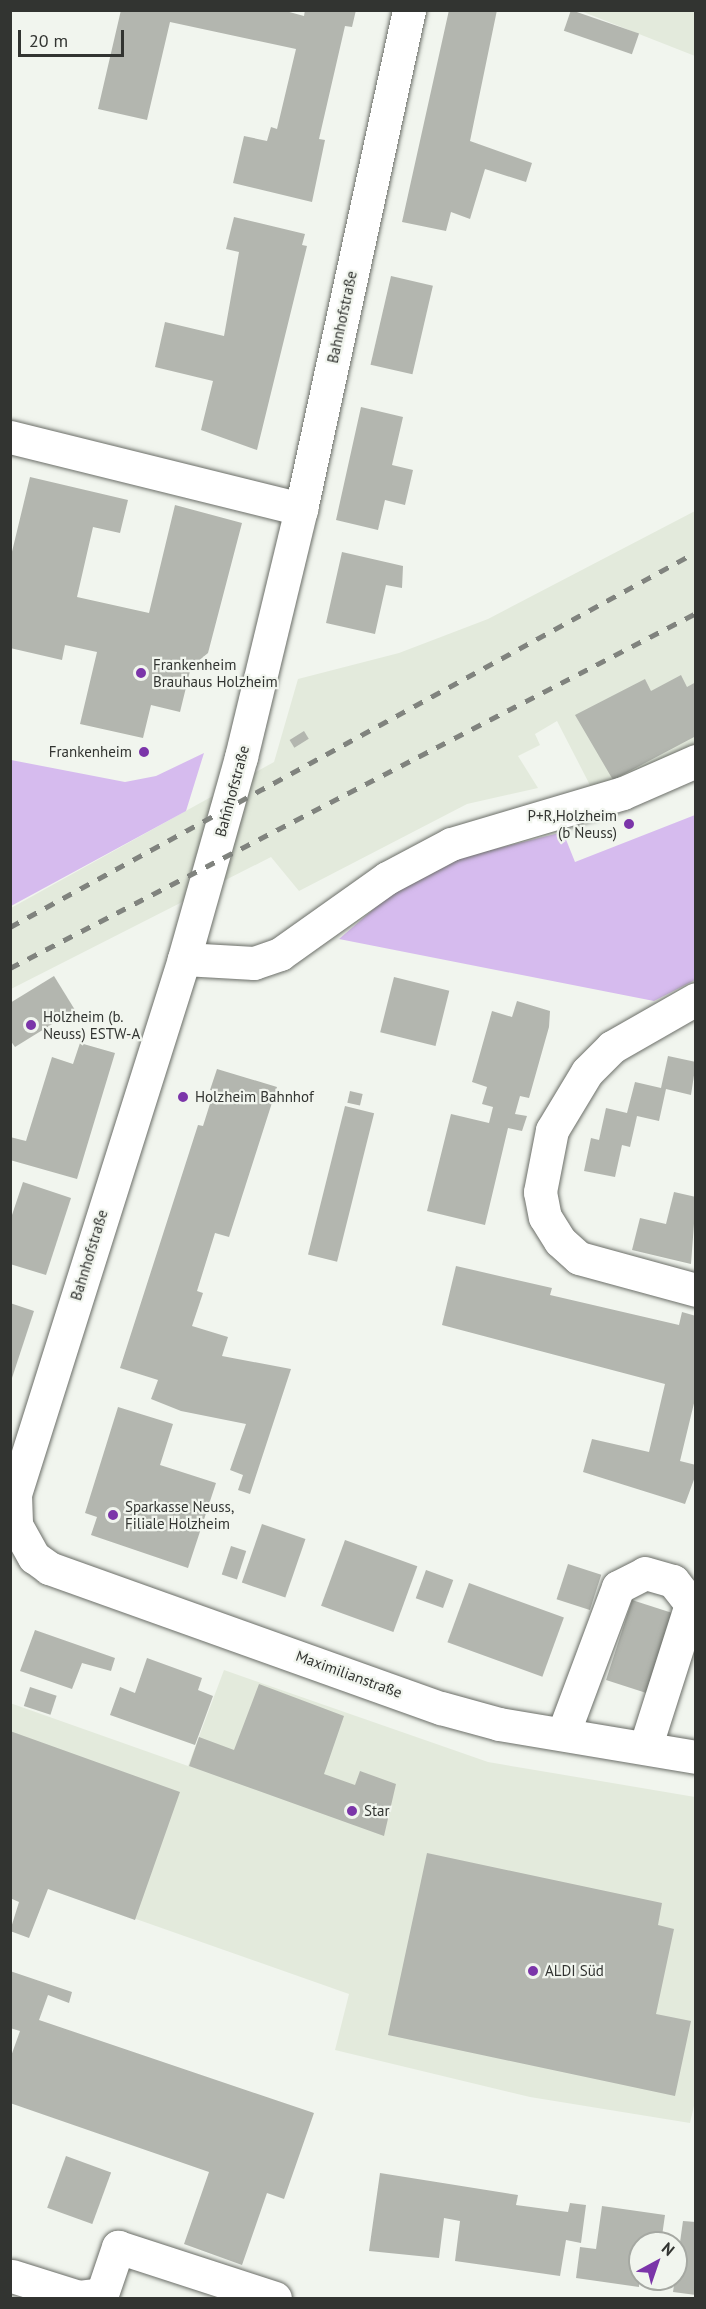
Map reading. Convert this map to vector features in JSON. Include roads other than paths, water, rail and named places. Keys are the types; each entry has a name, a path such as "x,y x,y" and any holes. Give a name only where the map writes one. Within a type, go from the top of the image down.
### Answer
{"main road":[{"name":"Bahnhofstraße","path":"14,1546 15,1494 184,959 241,757 300,509 409,10"},
{"path":"10,437 300,509"},
{"path":"184,959 244,964 280,954 387,878 451,844 623,793 696,761"},
{"path":"696,999 612,1047 587,1072 552,1130 540,1192 545,1217 560,1241 579,1258 696,1290"},
{"name":"Maximilianstraße","path":"14,1546 50,1568 441,1708 499,1724 645,1748 693,1753"},
{"path":"563,1734 618,1587 645,1573 673,1581 691,1604 645,1748"},
{"path":"12,2276 79,2297 109,2296 118,2247 188,2285 275,2298"}],"railway":[{"path":"10,927 696,552"},
{"path":"10,968 696,613"}],"place":[{"name":"Frankenheim Brauhaus Holzheim","path":"141,673"},
{"name":"Frankenheim","path":"144,752"},
{"name":"P+R,Holzheim (b Neuss)","path":"629,824"},
{"name":"Holzheim (b. Neuss) ESTW-A","path":"31,1025"},
{"name":"Holzheim Bahnhof","path":"183,1097"},
{"name":"Sparkasse Neuss, Filiale Holzheim","path":"113,1515"},
{"name":"Star","path":"352,1811"},
{"name":"ALDI Süd","path":"533,1971"}]}
